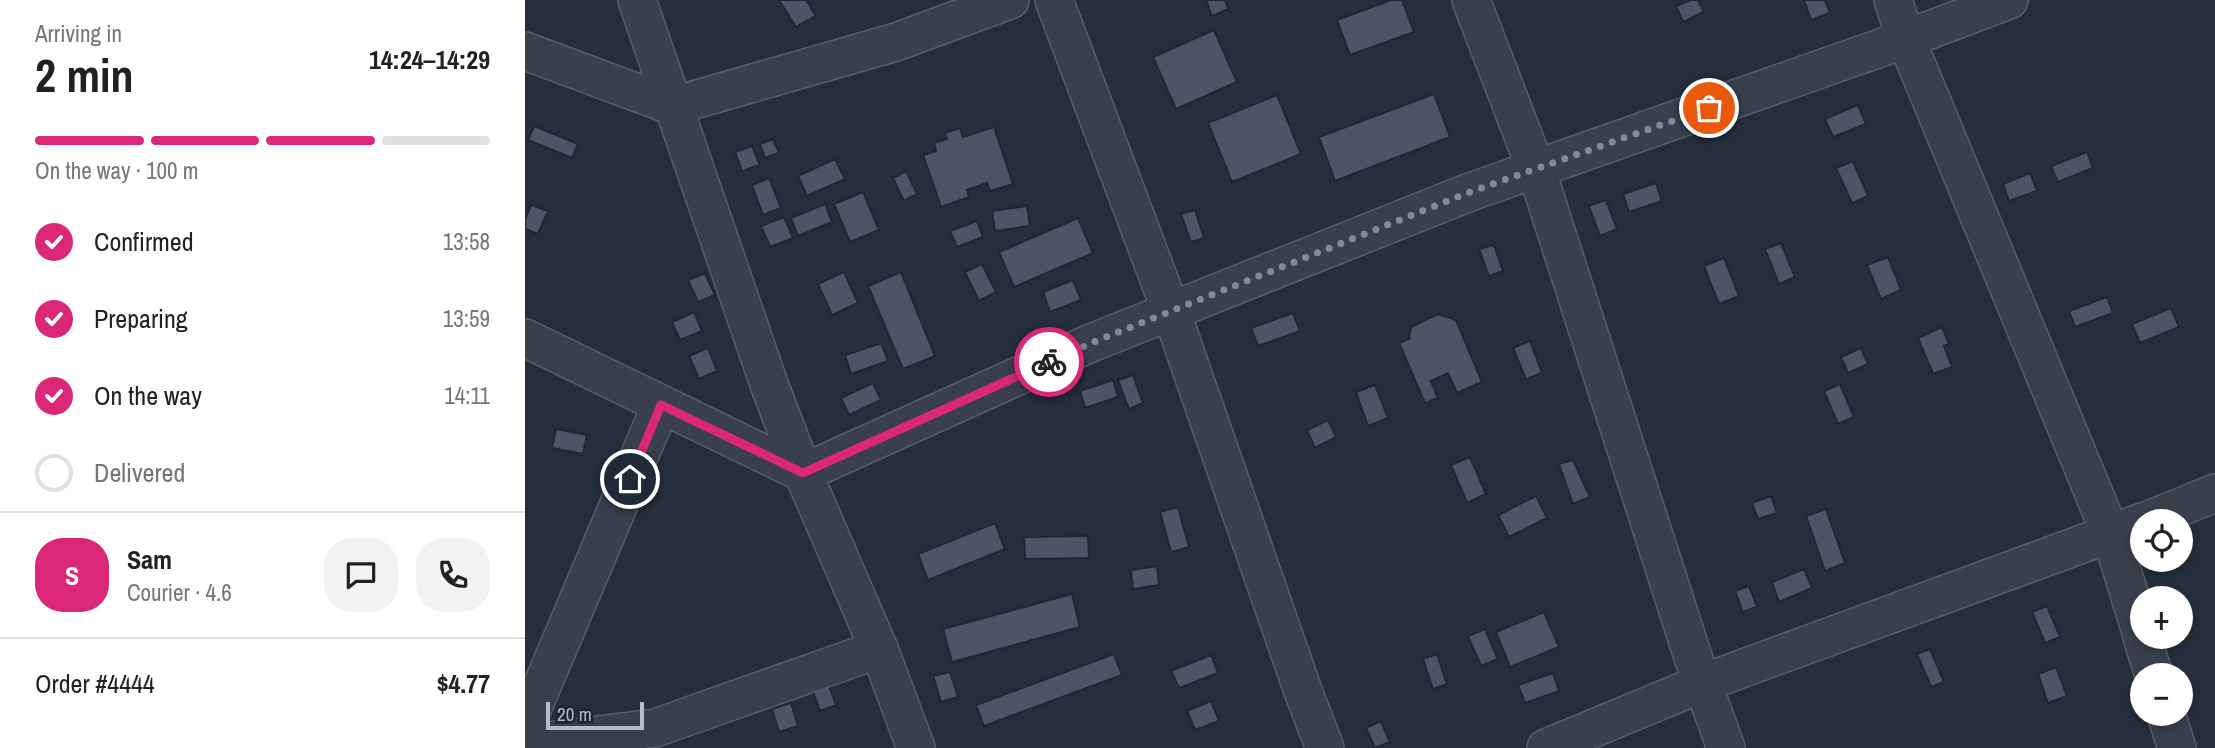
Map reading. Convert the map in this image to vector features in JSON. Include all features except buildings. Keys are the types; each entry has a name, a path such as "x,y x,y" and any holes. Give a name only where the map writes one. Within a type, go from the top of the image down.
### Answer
{"street":[{"path":"637,0 769,384 803,473 879,649 916,748"},
{"path":"525,51 673,106 896,42 1010,0"},
{"path":"1054,0 1171,311 1325,748"},
{"path":"1471,0 1536,169 1725,748"},
{"path":"1893,0 1906,39 2130,522"},
{"path":"525,338 803,473 1091,343 1470,192 1906,39 2009,0"},
{"path":"525,726 661,405"},
{"path":"2175,509 2215,493"},
{"path":"1546,748 1703,684 2130,527"},
{"path":"525,744 655,728 879,649"},
{"path":"2170,726 2177,748"}],"way so far":[{"path":"1049,362 1470,192 1709,108"}],"route":[{"path":"630,479 661,405 803,473 1049,362"}]}
